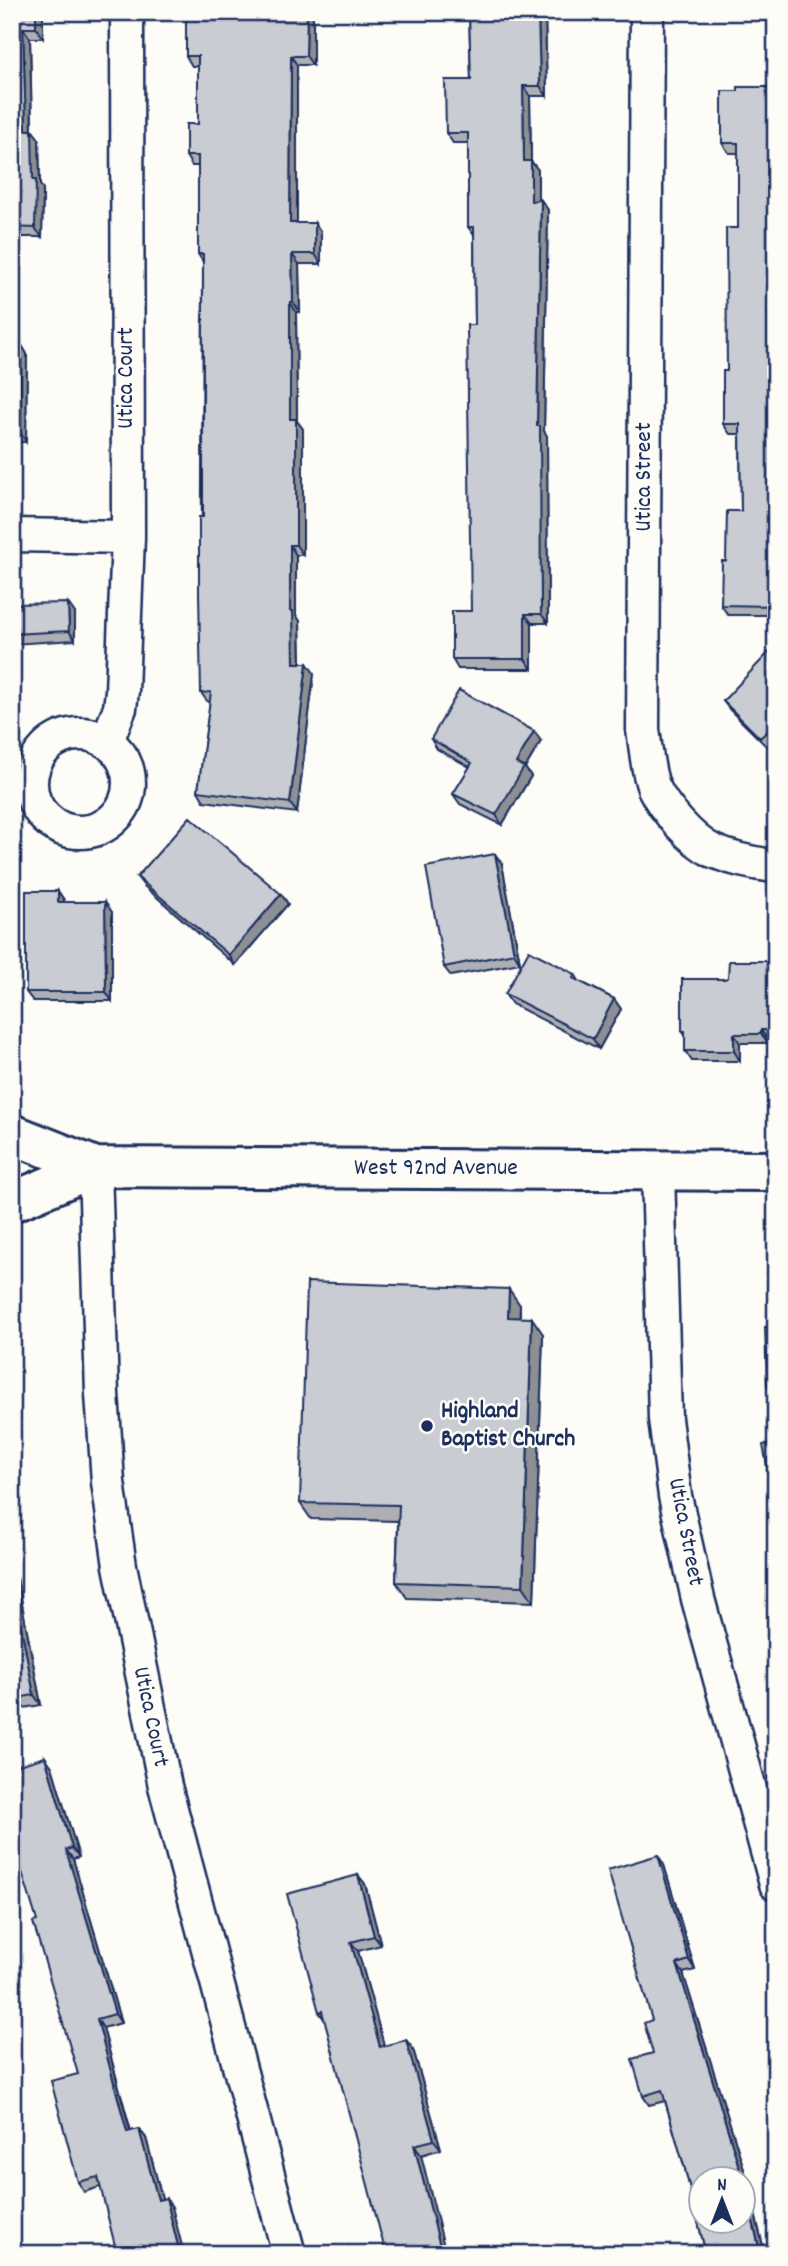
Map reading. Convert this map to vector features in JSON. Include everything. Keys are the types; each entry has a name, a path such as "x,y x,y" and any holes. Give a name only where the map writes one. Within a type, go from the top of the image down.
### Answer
{"main road":[{"name":"West 92nd Avenue","path":"12,1133 95,1167 776,1171"},
{"name":"West 92nd Avenue","path":"12,1202 95,1167"}],"street":[{"name":"Utica Court","path":"107,741 120,708 122,691 128,537 127,12"},
{"name":"Utica Street","path":"647,12 643,730 654,787 687,832 712,850 759,864 776,866"},
{"path":"12,535 128,537"},
{"name":"Utica Court","path":"95,1167 102,1394 108,1482 120,1566 164,1786 289,2254"},
{"name":"Utica Street","path":"659,1171 665,1419 675,1496 698,1599 776,1884"}],"building":[{"path":"12,12 36,12 36,28 23,28 26,130 32,130 33,180 36,180 35,228 12,227"},
{"path":"186,12 307,12 306,56 291,56 290,223 315,223 315,254 292,254 290,419 296,419 296,545 290,545 290,611 293,611 294,663 307,663 290,803 198,791 211,692 201,693 199,593 199,517 203,517 203,254 198,254 198,156 186,156 186,124 198,124 198,56 186,56"},
{"path":"469,12 538,12 540,86 523,86 524,161 531,161 531,201 541,200 537,426 540,426 541,614 525,614 525,659 452,659 452,611 471,611 467,325 475,325 474,227 468,227 468,133 446,133 445,80 471,80"},
{"path":"738,87 776,87 776,606 721,605 722,561 726,561 727,511 741,511 740,424 723,424 723,371 727,371 726,228 738,228 738,143 722,143 722,91 738,91"},
{"path":"12,344 21,344 20,432 12,432"},
{"path":"68,603 69,631 12,634 12,604"},
{"path":"773,648 776,651 776,732 771,728 760,738 723,701"},
{"path":"459,690 534,731 516,763 524,767 496,815 453,794 472,763 431,739"},
{"path":"190,817 281,894 229,955 137,877"},
{"path":"495,854 514,953 444,967 426,867"},
{"path":"26,891 58,891 58,902 105,902 106,992 26,992"},
{"path":"529,950 575,974 573,978 614,999 593,1039 505,994"},
{"path":"729,961 776,961 776,1030 761,1030 761,1034 734,1034 734,1051 685,1051 685,1031 682,1031 682,979 725,979 728,977"},
{"name":"Highland Baptist Church","path":"307,1282 509,1289 508,1317 532,1318 523,1586 396,1582 399,1505 300,1503"},
{"path":"776,1326 776,1385 767,1385 765,1327"},
{"path":"776,1442 776,1480 775,1475 769,1476 763,1445"},
{"path":"12,1580 34,1695 12,1699"},
{"path":"45,1757 72,1848 66,1850 115,2014 97,2019 127,2132 139,2129 158,2200 166,2198 180,2254 117,2254 98,2177 78,2182 51,2081 78,2074 33,1922 37,1921 12,1839 12,1767"},
{"path":"658,1855 689,1960 677,1964 738,2164 686,2164 686,2173 662,2090 643,2096 632,2059 653,2053 644,2023 652,2020 608,1870"},
{"path":"358,1875 374,1936 351,1942 380,2047 406,2040 434,2140 414,2145 442,2254 386,2254 322,2011 319,2012 287,1894"},
{"path":"701,2234 756,2234 760,2251 755,2254 706,2254"}],"place":[{"name":"Highland Baptist Church","path":"427,1426"}]}
